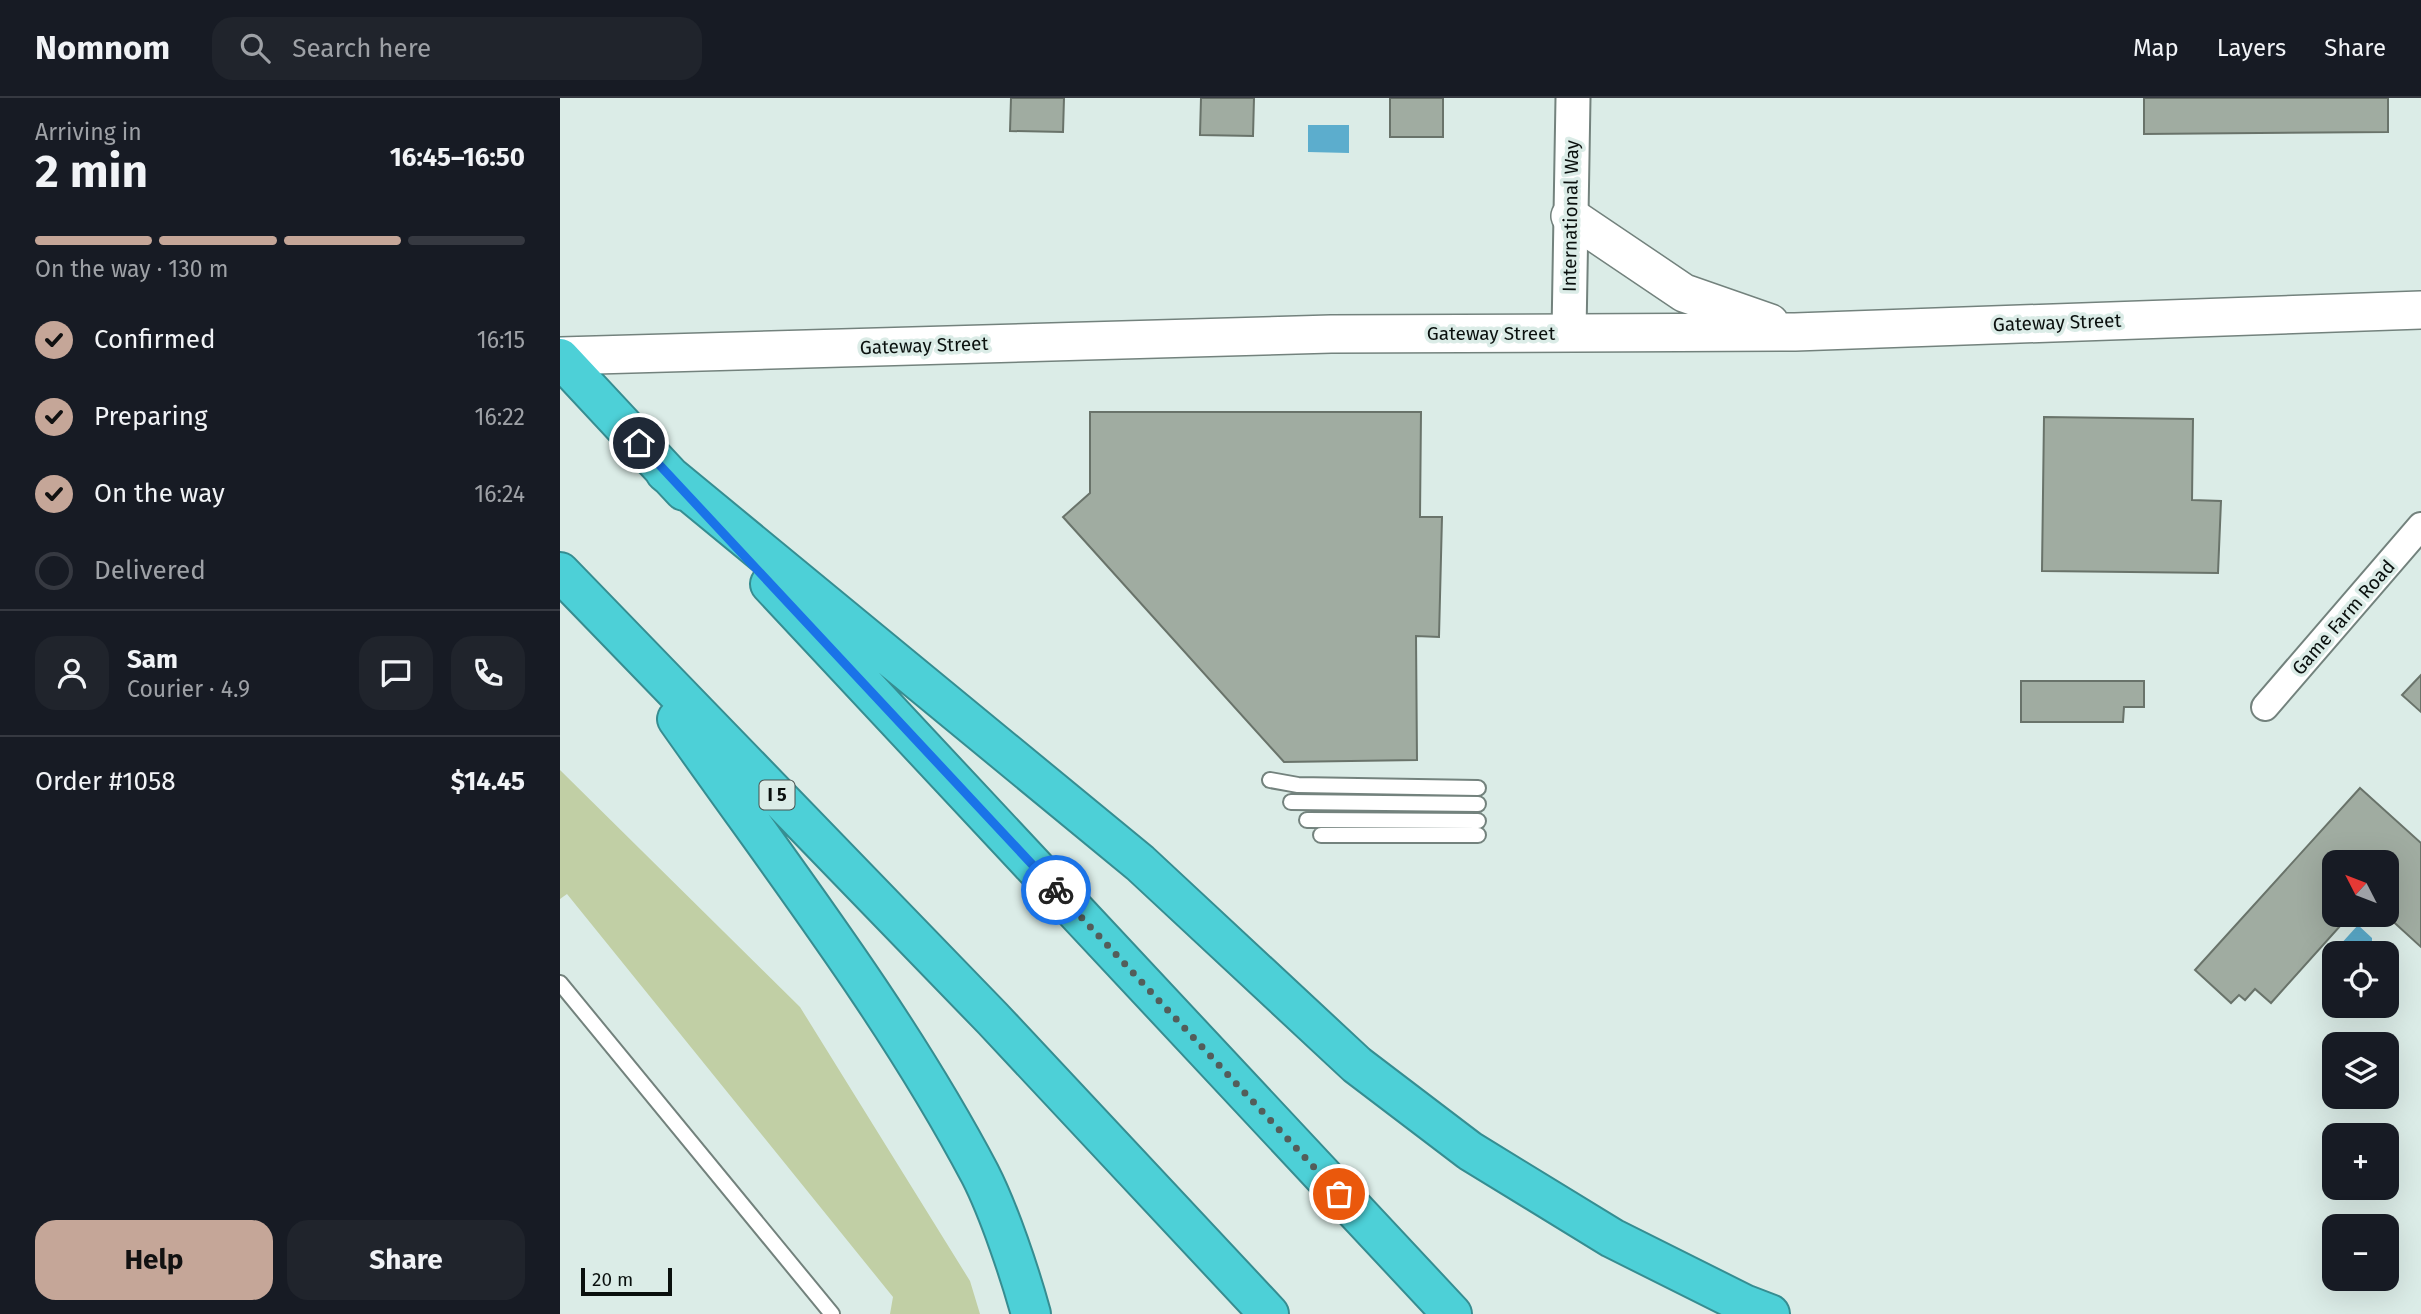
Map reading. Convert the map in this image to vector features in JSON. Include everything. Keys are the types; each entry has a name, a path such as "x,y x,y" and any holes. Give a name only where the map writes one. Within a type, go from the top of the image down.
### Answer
{"highway":[{"path":"560,357 1452,1314"},
{"path":"665,472 1140,863 1357,1065 1460,1144 1612,1238 1770,1314"},
{"name":"I 5","path":"560,572 993,1018 1269,1314"},
{"path":"607,620 858,977 924,1079 981,1176 1031,1314"}],"main road":[{"path":"1570,216 1684,293 1794,332"},
{"name":"Gateway Street","path":"560,357 1331,334 1794,332 2421,310"}],"street":[{"name":"International Way","path":"1569,333 1573,98"},
{"name":"Game Farm Road","path":"2265,707 2421,526"}],"lane":[{"path":"1270,780 1298,785 1478,788"},
{"path":"1291,802 1478,804"},
{"path":"1307,820 1478,828 1321,835"},
{"path":"560,983 832,1314"}],"green space":[{"path":"560,770 800,1007 970,1281 980,1314 890,1314 893,1297 567,894 560,899"}],"water":[{"path":"1308,125 1349,125 1349,153 1308,152"},
{"path":"2355,928 2361,928 2372,938 2372,941 2344,941"}],"building":[{"path":"1011,98 1064,98 1063,132 1010,131"},
{"path":"1201,98 1254,98 1253,136 1200,135"},
{"path":"1390,98 1443,98 1443,137 1390,137"},
{"path":"2144,98 2388,98 2388,132 2144,134"},
{"path":"1090,412 1421,412 1420,517 1442,517 1439,637 1416,636 1417,760 1284,762 1063,517 1090,493"},
{"path":"2044,417 2193,419 2192,500 2221,501 2218,573 2042,571"},
{"path":"2421,675 2421,712 2402,695"},
{"path":"2021,681 2144,681 2144,707 2124,707 2123,722 2021,722"},
{"path":"2360,788 2421,843 2421,947 2399,927 2399,850 2322,850 2322,928 2338,928 2327,941 2322,941 2322,946 2271,1003 2255,989 2245,1000 2239,995 2231,1003 2195,970"}],"way so far":[{"path":"1056,890 1339,1194"}],"route":[{"path":"639,443 1056,890"}]}
